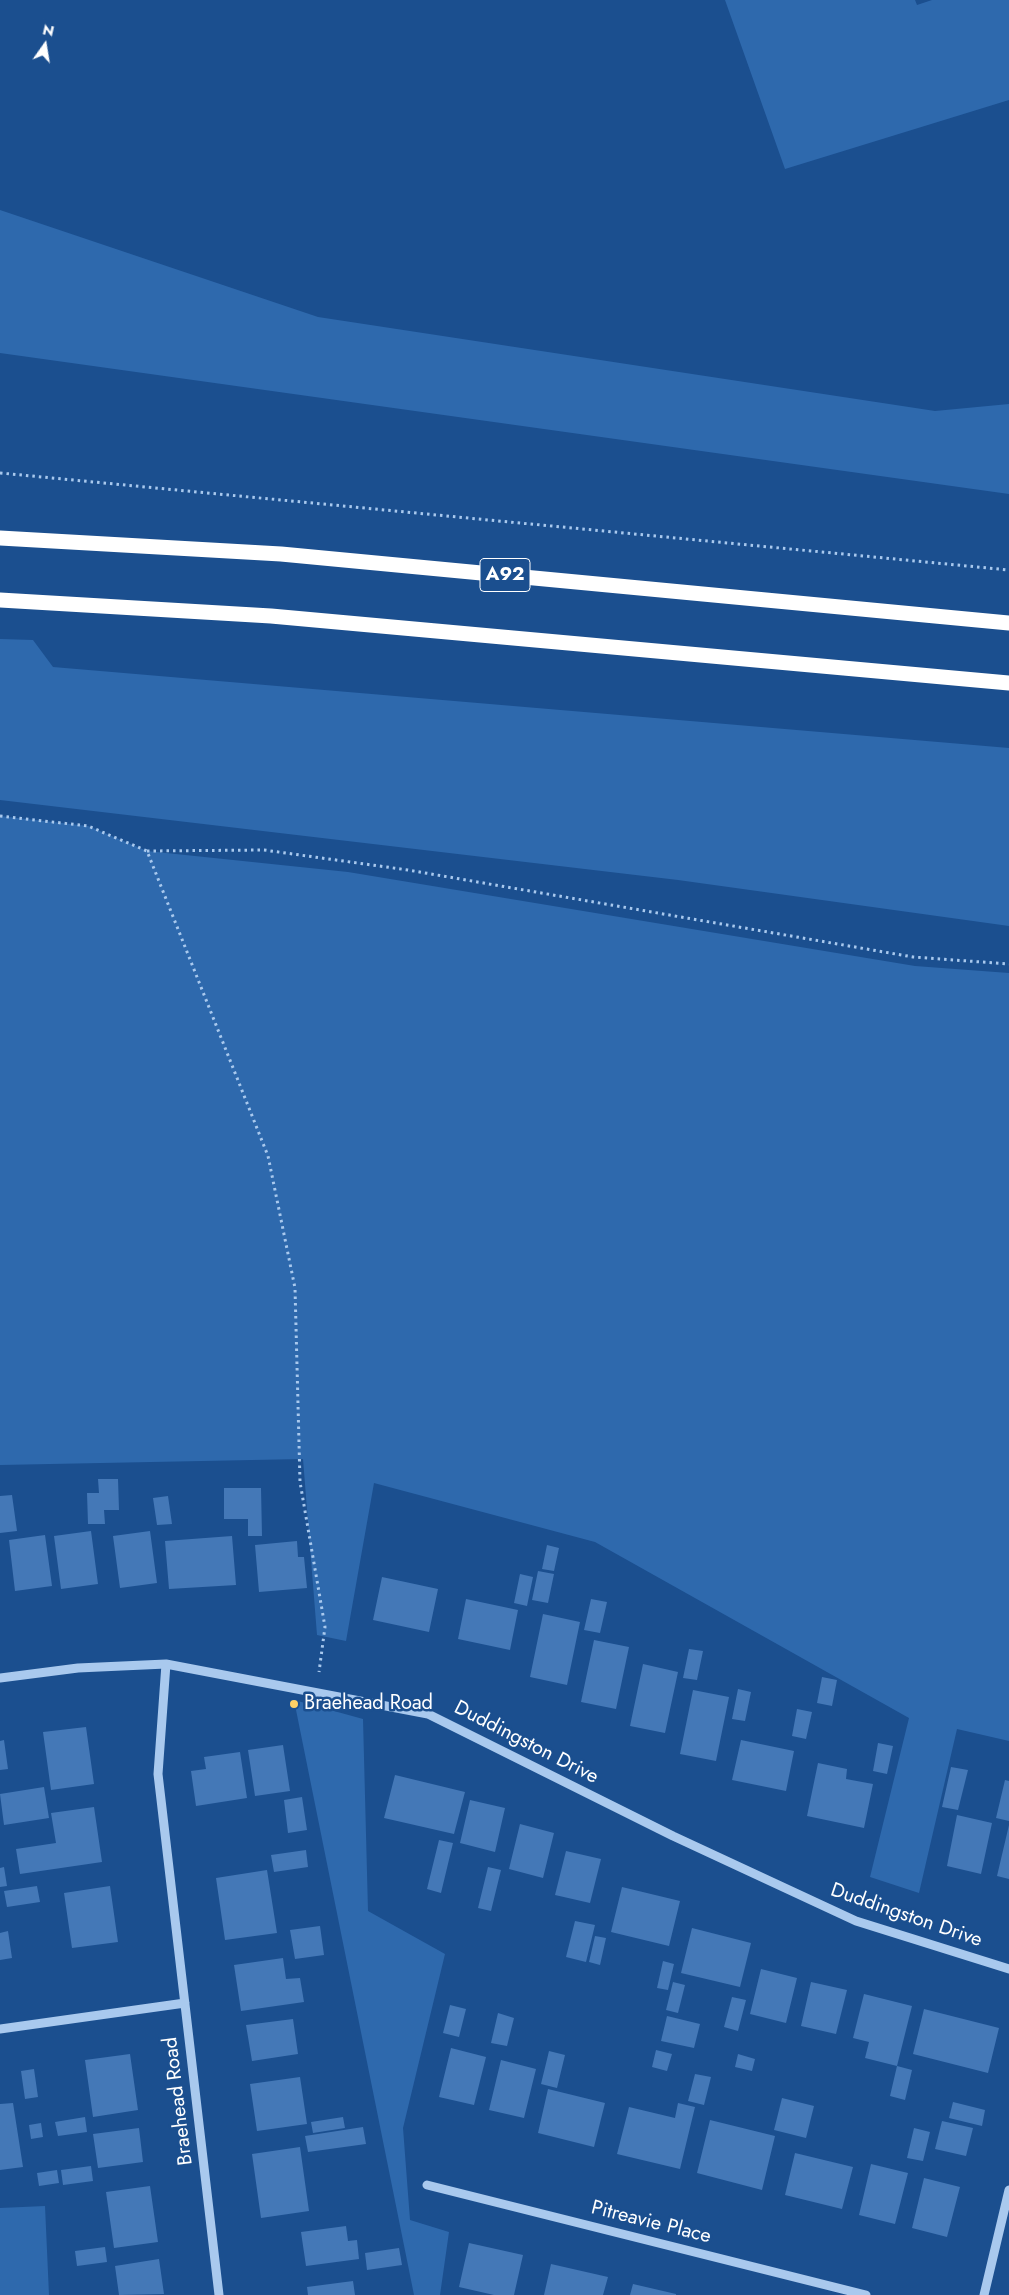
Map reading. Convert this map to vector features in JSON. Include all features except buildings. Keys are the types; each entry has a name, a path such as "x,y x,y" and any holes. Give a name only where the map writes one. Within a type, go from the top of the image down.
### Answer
{"highway":[{"name":"A92","path":"0,538 281,554 1009,624"},
{"path":"0,600 271,616 1009,683"}],"street":[{"name":"Duddingston Drive","path":"0,1678 78,1668 166,1664 428,1714 673,1836 856,1921 1009,1969"},
{"name":"Braehead Road","path":"166,1664 158,1774 219,2295"},
{"path":"0,2029 185,2003"},
{"name":"Pitreavie Place","path":"427,2185 866,2295"},
{"path":"984,2295 1009,2190"}],"path":[{"path":"0,473 1009,570"},
{"path":"0,816 88,826 146,851 264,850 408,870 913,957 1009,964"},
{"path":"146,851 268,1156 295,1288 300,1482 325,1627 316,1692"}],"shaded area":[{"path":"725,0 915,0 917,5 932,0 1009,0 1009,100 785,169"},
{"path":"0,210 318,317 935,411 1009,404 1009,494 0,353"},
{"path":"0,639 33,640 53,667 1009,748 1009,926 678,880 0,800"},
{"path":"0,816 88,826 147,851 348,872 915,966 1009,973 1009,1741 957,1729 919,1893 870,1877 909,1718 595,1542 374,1483 346,1641 317,1635 303,1459 0,1465"},
{"path":"294,1700 363,1719 368,1911 445,1954 403,2128 410,2220 449,2232 440,2295 414,2295"},
{"path":"45,2206 49,2295 0,2295 0,2208"}],"place":[{"name":"Braehead Road","path":"294,1704"}]}
